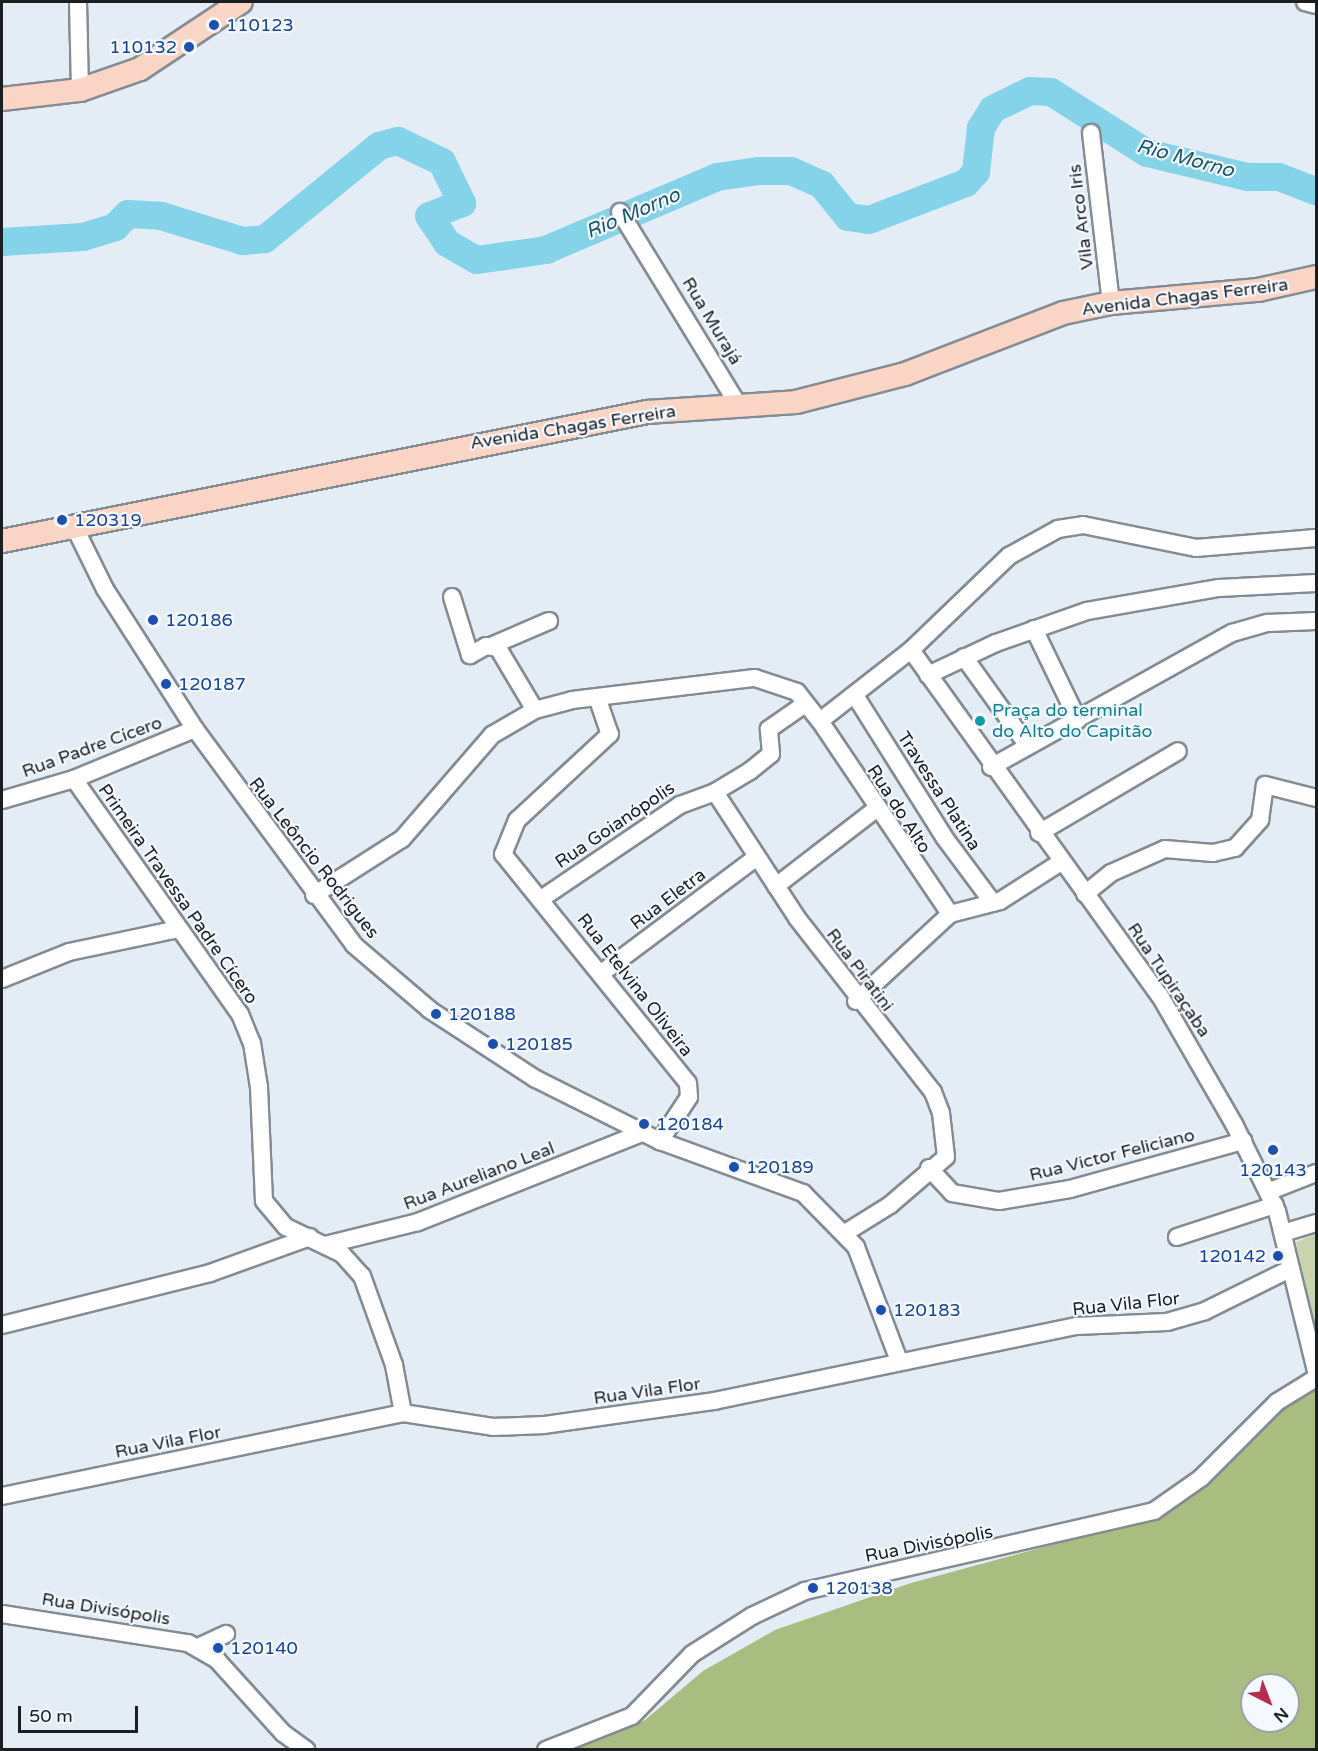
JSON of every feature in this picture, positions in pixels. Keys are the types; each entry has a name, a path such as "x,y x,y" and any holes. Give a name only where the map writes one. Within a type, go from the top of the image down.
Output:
{"street":[{"path":"78,2 80,90"},
{"path":"2,99 80,90 140,69 239,2"},
{"path":"1305,2 1317,5"},
{"name":"Vila Arco Iris","path":"1091,133 1111,300"},
{"name":"Rua Murajá","path":"620,212 650,255 741,408"},
{"name":"Avenida Chagas Ferreira","path":"2,541 73,524 646,412 741,408 796,402 905,374 1016,328 1111,300 1258,290 1314,283"},
{"name":"Rua Leôncio Rodrigues","path":"73,524 105,589 195,729 314,895 381,972 430,1010 536,1079 660,1141 802,1193 846,1233 861,1259 899,1361"},
{"path":"820,721 856,697 911,650 1001,562 1058,529 1093,526 1196,548 1317,538"},
{"path":"928,675 964,657 1034,629 1143,598 1317,583"},
{"path":"452,597 470,655 549,621"},
{"path":"991,767 1232,633 1268,623 1317,621"},
{"path":"1034,629 1078,720"},
{"path":"493,645 535,710"},
{"name":"Rua Tupiraçaba","path":"911,650 991,767 1160,996 1243,1141 1272,1198 1283,1233 1290,1269 1317,1371"},
{"path":"964,657 1028,746"},
{"name":"Rua do Alto","path":"314,895 402,839 492,735 535,710 597,697 755,678 785,685 820,721 876,809 950,914"},
{"name":"Rua Etelvina Oliveira","path":"597,697 610,734 517,820 502,846 506,860 603,972 691,1090 660,1141"},
{"name":"Travessa Platina","path":"856,697 944,837 993,903"},
{"name":"Rua Goianópolis","path":"541,899 680,804 715,792 771,754 769,729 805,704"},
{"name":"Rua Padre Cícero","path":"2,800 74,779 195,729"},
{"path":"1039,833 1178,751"},
{"name":"Primeira Travessa Padre Cícero","path":"74,779 240,1014 256,1067 264,1201 286,1227 342,1254 362,1276 394,1365 403,1413"},
{"path":"1084,894 1119,869 1165,849 1213,853 1236,848 1260,820 1265,785 1317,798"},
{"name":"Rua Piratini","path":"715,792 776,886 856,1001 933,1092 948,1153 929,1168"},
{"path":"776,886 876,809"},
{"name":"Rua Eletra","path":"603,972 757,857"},
{"path":"856,1001 950,914 993,903 1061,862"},
{"path":"2,979 69,952 178,929"},
{"name":"Rua Aureliano Leal","path":"2,1325 210,1273 317,1241 418,1222 644,1132"},
{"name":"Rua Victor Feliciano","path":"929,1168 952,1193 999,1201 1070,1189 1243,1141"},
{"path":"846,1233 890,1205 929,1168"},
{"path":"1177,1237 1272,1198 1317,1173"},
{"path":"1283,1233 1317,1224"},
{"name":"Rua Vila Flor","path":"2,1496 403,1413 493,1427 544,1425 714,1401 1077,1326 1192,1317 1290,1269"},
{"name":"Rua Divisópolis","path":"546,1749 632,1716 692,1654 752,1616 805,1591 1154,1510 1201,1478 1277,1402 1317,1378"},
{"name":"Rua Divisópolis","path":"2,1614 127,1629 198,1647 306,1749"},
{"path":"198,1647 226,1634"}],"green space":[{"path":"1316,1234 1316,1334 1296,1242"},
{"path":"1316,1378 1316,1749 573,1750 645,1720 703,1671 775,1630 911,1583 1169,1513 1243,1429"}],"waterway":[{"name":"Rio Morno","path":"2,242 83,237 115,227 128,214 161,216 243,241 265,239 379,146 398,141 442,162 462,203 429,216 447,243 477,260 546,250 717,177 758,171 791,171 822,185 848,217 869,220 966,183 976,172 981,128 993,109 1030,91 1051,92 1147,153 1248,177 1279,177 1316,191"}],"place":[{"name":"110123","path":"214,25"},
{"name":"110132","path":"189,47"},
{"name":"120319","path":"62,520"},
{"name":"120186","path":"153,620"},
{"name":"120187","path":"166,684"},
{"name":"Praça do terminal do Alto do Capitão","path":"980,721"},
{"name":"120188","path":"436,1014"},
{"name":"120185","path":"493,1044"},
{"name":"120184","path":"644,1124"},
{"name":"120143","path":"1273,1150"},
{"name":"120189","path":"734,1167"},
{"name":"120142","path":"1278,1256"},
{"name":"120183","path":"881,1310"},
{"name":"120138","path":"813,1588"},
{"name":"120140","path":"218,1648"}]}
